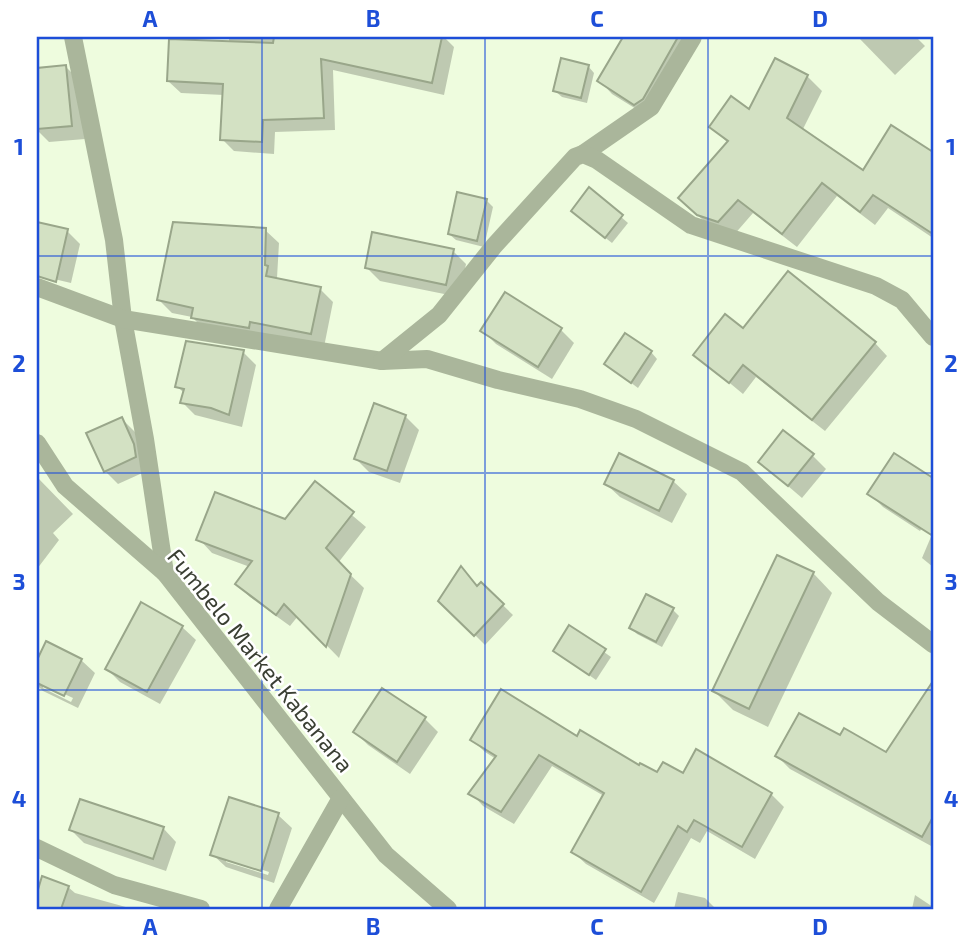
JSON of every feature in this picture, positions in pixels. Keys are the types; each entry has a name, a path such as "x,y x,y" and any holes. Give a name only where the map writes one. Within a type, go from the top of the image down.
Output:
{"street":[{"path":"73,37 114,240 123,319 145,439 165,573"},
{"path":"382,361 439,315 494,246 575,158 651,107 693,37"},
{"path":"583,154 597,160 691,225 876,286 902,300 933,337"},
{"path":"37,287 123,319 382,361 427,359 498,380 580,399 636,419 742,472 878,602 933,644"},
{"name":"Fumbelo Market Kabanana","path":"37,443 65,486 165,573 386,855 448,909"},
{"path":"278,909 341,798"},
{"path":"37,848 114,885 201,909"}],"building":[{"path":"274,37 442,37 432,83 321,59 324,118 263,120 262,142 220,140 223,84 167,81 169,39 273,43"},
{"path":"623,37 678,37 643,99 634,105 597,81"},
{"path":"561,58 589,65 581,98 553,91"},
{"path":"775,58 808,75 787,118 863,170 891,125 933,152 933,234 873,195 860,212 822,183 782,234 738,200 718,222 697,215 678,198 728,141 709,127 731,96 749,109"},
{"path":"66,65 72,126 37,129 37,68"},
{"path":"589,187 623,215 605,238 571,211"},
{"path":"457,192 487,199 477,241 448,234"},
{"path":"37,222 68,229 56,282 37,276"},
{"path":"173,222 266,228 266,276 321,287 311,334 250,322 249,328 191,318 193,308 157,300"},
{"path":"372,232 454,249 446,285 365,268"},
{"path":"788,271 876,342 812,420 743,365 729,383 693,355 725,314 743,328"},
{"path":"505,292 562,328 538,367 480,331"},
{"path":"625,333 652,351 631,383 604,364"},
{"path":"186,341 244,350 229,415 211,408 180,403 184,389 175,387"},
{"path":"374,403 406,415 387,471 354,459"},
{"path":"122,417 134,444 136,457 104,472 86,433"},
{"path":"783,430 814,454 788,486 758,462"},
{"path":"619,453 674,480 659,511 604,484"},
{"path":"894,453 933,478 933,536 867,494"},
{"path":"315,481 354,512 326,548 351,574 326,647 284,604 276,615 235,584 252,561 196,540 215,492 285,519"},
{"path":"777,555 814,572 749,709 712,691"},
{"path":"461,566 477,586 481,582 504,604 474,636 438,601"},
{"path":"646,594 674,608 656,642 629,628"},
{"path":"141,602 183,626 147,692 105,669"},
{"path":"569,625 606,649 589,675 553,651"},
{"path":"46,641 82,659 64,696 37,683 37,660"},
{"path":"933,681 933,817 922,837 775,756 799,713 840,735 844,728 886,752"},
{"path":"382,688 426,717 397,762 353,732"},
{"path":"501,689 577,736 580,730 639,765 640,763 657,772 663,762 683,773 696,749 772,793 742,847 694,820 687,832 678,826 641,892 571,852 604,793 539,755 501,812 468,794 496,756 470,740"},
{"path":"229,797 279,813 261,871 210,855"},
{"path":"80,799 164,827 153,859 69,830"},
{"path":"42,876 69,886 61,909 37,909 37,893"}]}
